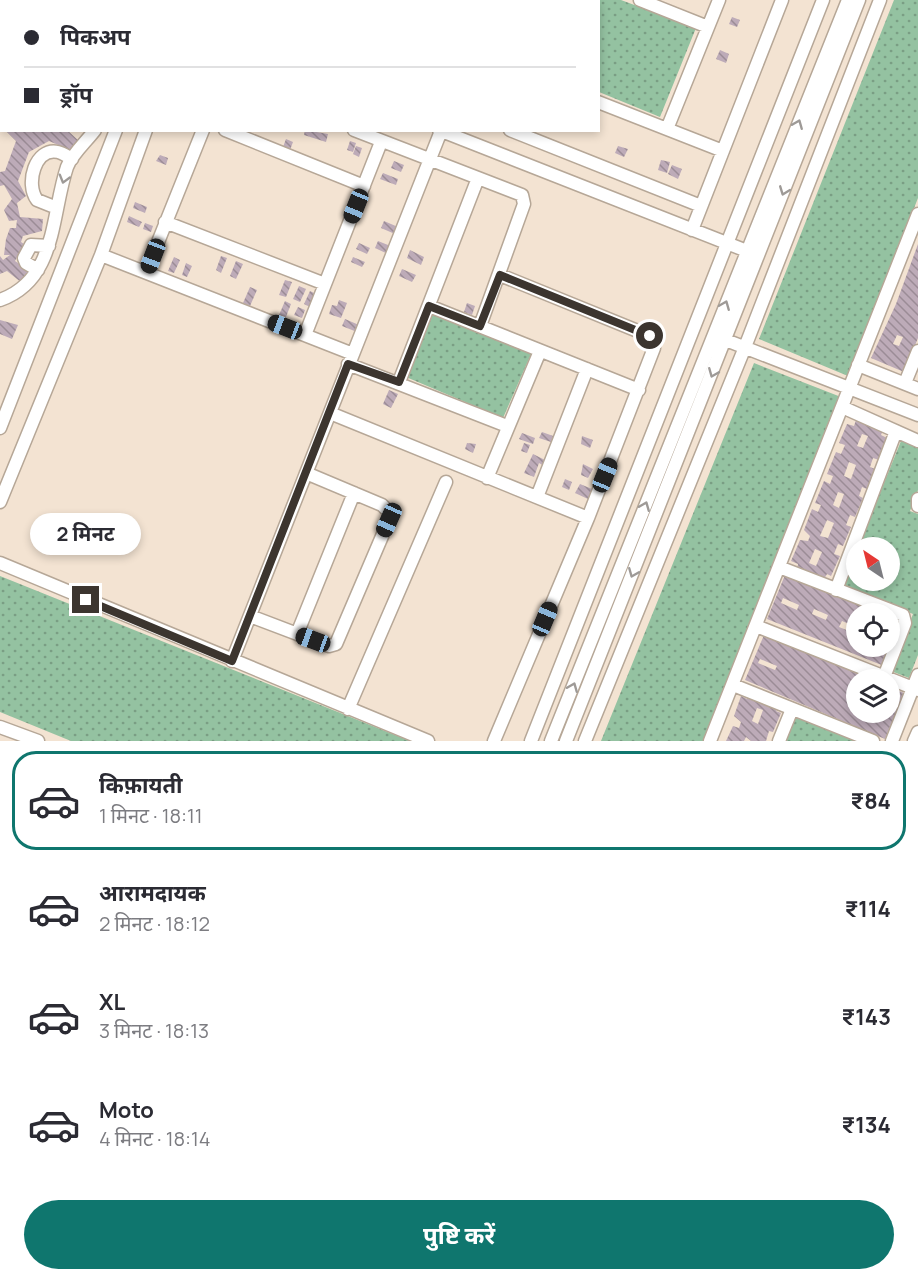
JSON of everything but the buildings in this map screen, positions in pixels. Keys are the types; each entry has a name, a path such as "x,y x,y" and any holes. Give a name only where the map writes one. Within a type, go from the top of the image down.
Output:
{"street":[{"path":"640,0 708,27"},
{"path":"667,129 719,0"},
{"path":"692,230 782,0"},
{"path":"531,741 823,0"},
{"path":"551,741 848,0"},
{"path":"566,741 859,0"},
{"path":"585,741 745,347 880,0"},
{"path":"600,103 723,151"},
{"path":"3,296 23,288 38,270 49,246 57,208 72,159 91,132"},
{"path":"0,428 115,132"},
{"path":"0,502 101,255 145,132"},
{"path":"146,272 202,132"},
{"path":"230,132 364,186"},
{"path":"358,132 515,190 524,199 500,275 480,326"},
{"path":"232,661 440,132"},
{"path":"443,132 747,251"},
{"path":"527,134 701,206"},
{"path":"305,335 381,142"},
{"path":"57,208 37,200 30,187 31,177 34,168 49,153 57,151 72,159"},
{"path":"399,382 478,178"},
{"path":"710,741 918,214"},
{"path":"165,222 325,284"},
{"path":"38,270 26,263 24,258 31,245 49,246"},
{"path":"101,255 305,335 399,382 507,426"},
{"path":"494,741 588,518 654,348 650,336 500,275"},
{"path":"429,306 639,390"},
{"path":"714,335 918,415"},
{"path":"488,478 507,426 540,351"},
{"path":"905,383 918,351"},
{"path":"858,365 918,389"},
{"path":"537,497 587,369"},
{"path":"842,407 918,441"},
{"path":"330,412 588,518"},
{"path":"836,590 896,431"},
{"path":"250,616 328,646 336,644 389,520 388,511 381,505 306,473"},
{"path":"348,709 446,482"},
{"path":"297,634 354,493"},
{"path":"918,499 918,506"},
{"path":"0,563 414,738"},
{"path":"779,567 899,612 905,618 887,669"},
{"path":"756,626 866,669"},
{"path":"892,741 916,689 918,675"},
{"path":"900,682 916,689"},
{"path":"733,685 873,741"},
{"path":"779,741 792,709"},
{"path":"0,727 38,741"},
{"path":"914,741 918,732"}],"green space":[{"path":"600,0 621,0 696,28 660,117 600,92"},
{"path":"894,0 918,0 918,198 848,376 759,339"},
{"path":"433,313 532,352 503,418 406,377"},
{"path":"754,363 841,397 703,741 601,741"},
{"path":"901,441 918,448 918,490 910,511 918,514 918,655 909,678 900,674 900,669 892,669 896,657 900,657 900,648 913,614 900,609 900,603 886,603 856,591 900,591 900,537 862,537"},
{"path":"0,576 410,741 71,741 0,712"},
{"path":"794,716 856,741 784,741"}],"route":[{"path":"86,600 232,661 348,364 399,382 429,306 480,326 500,275 650,336"}]}
